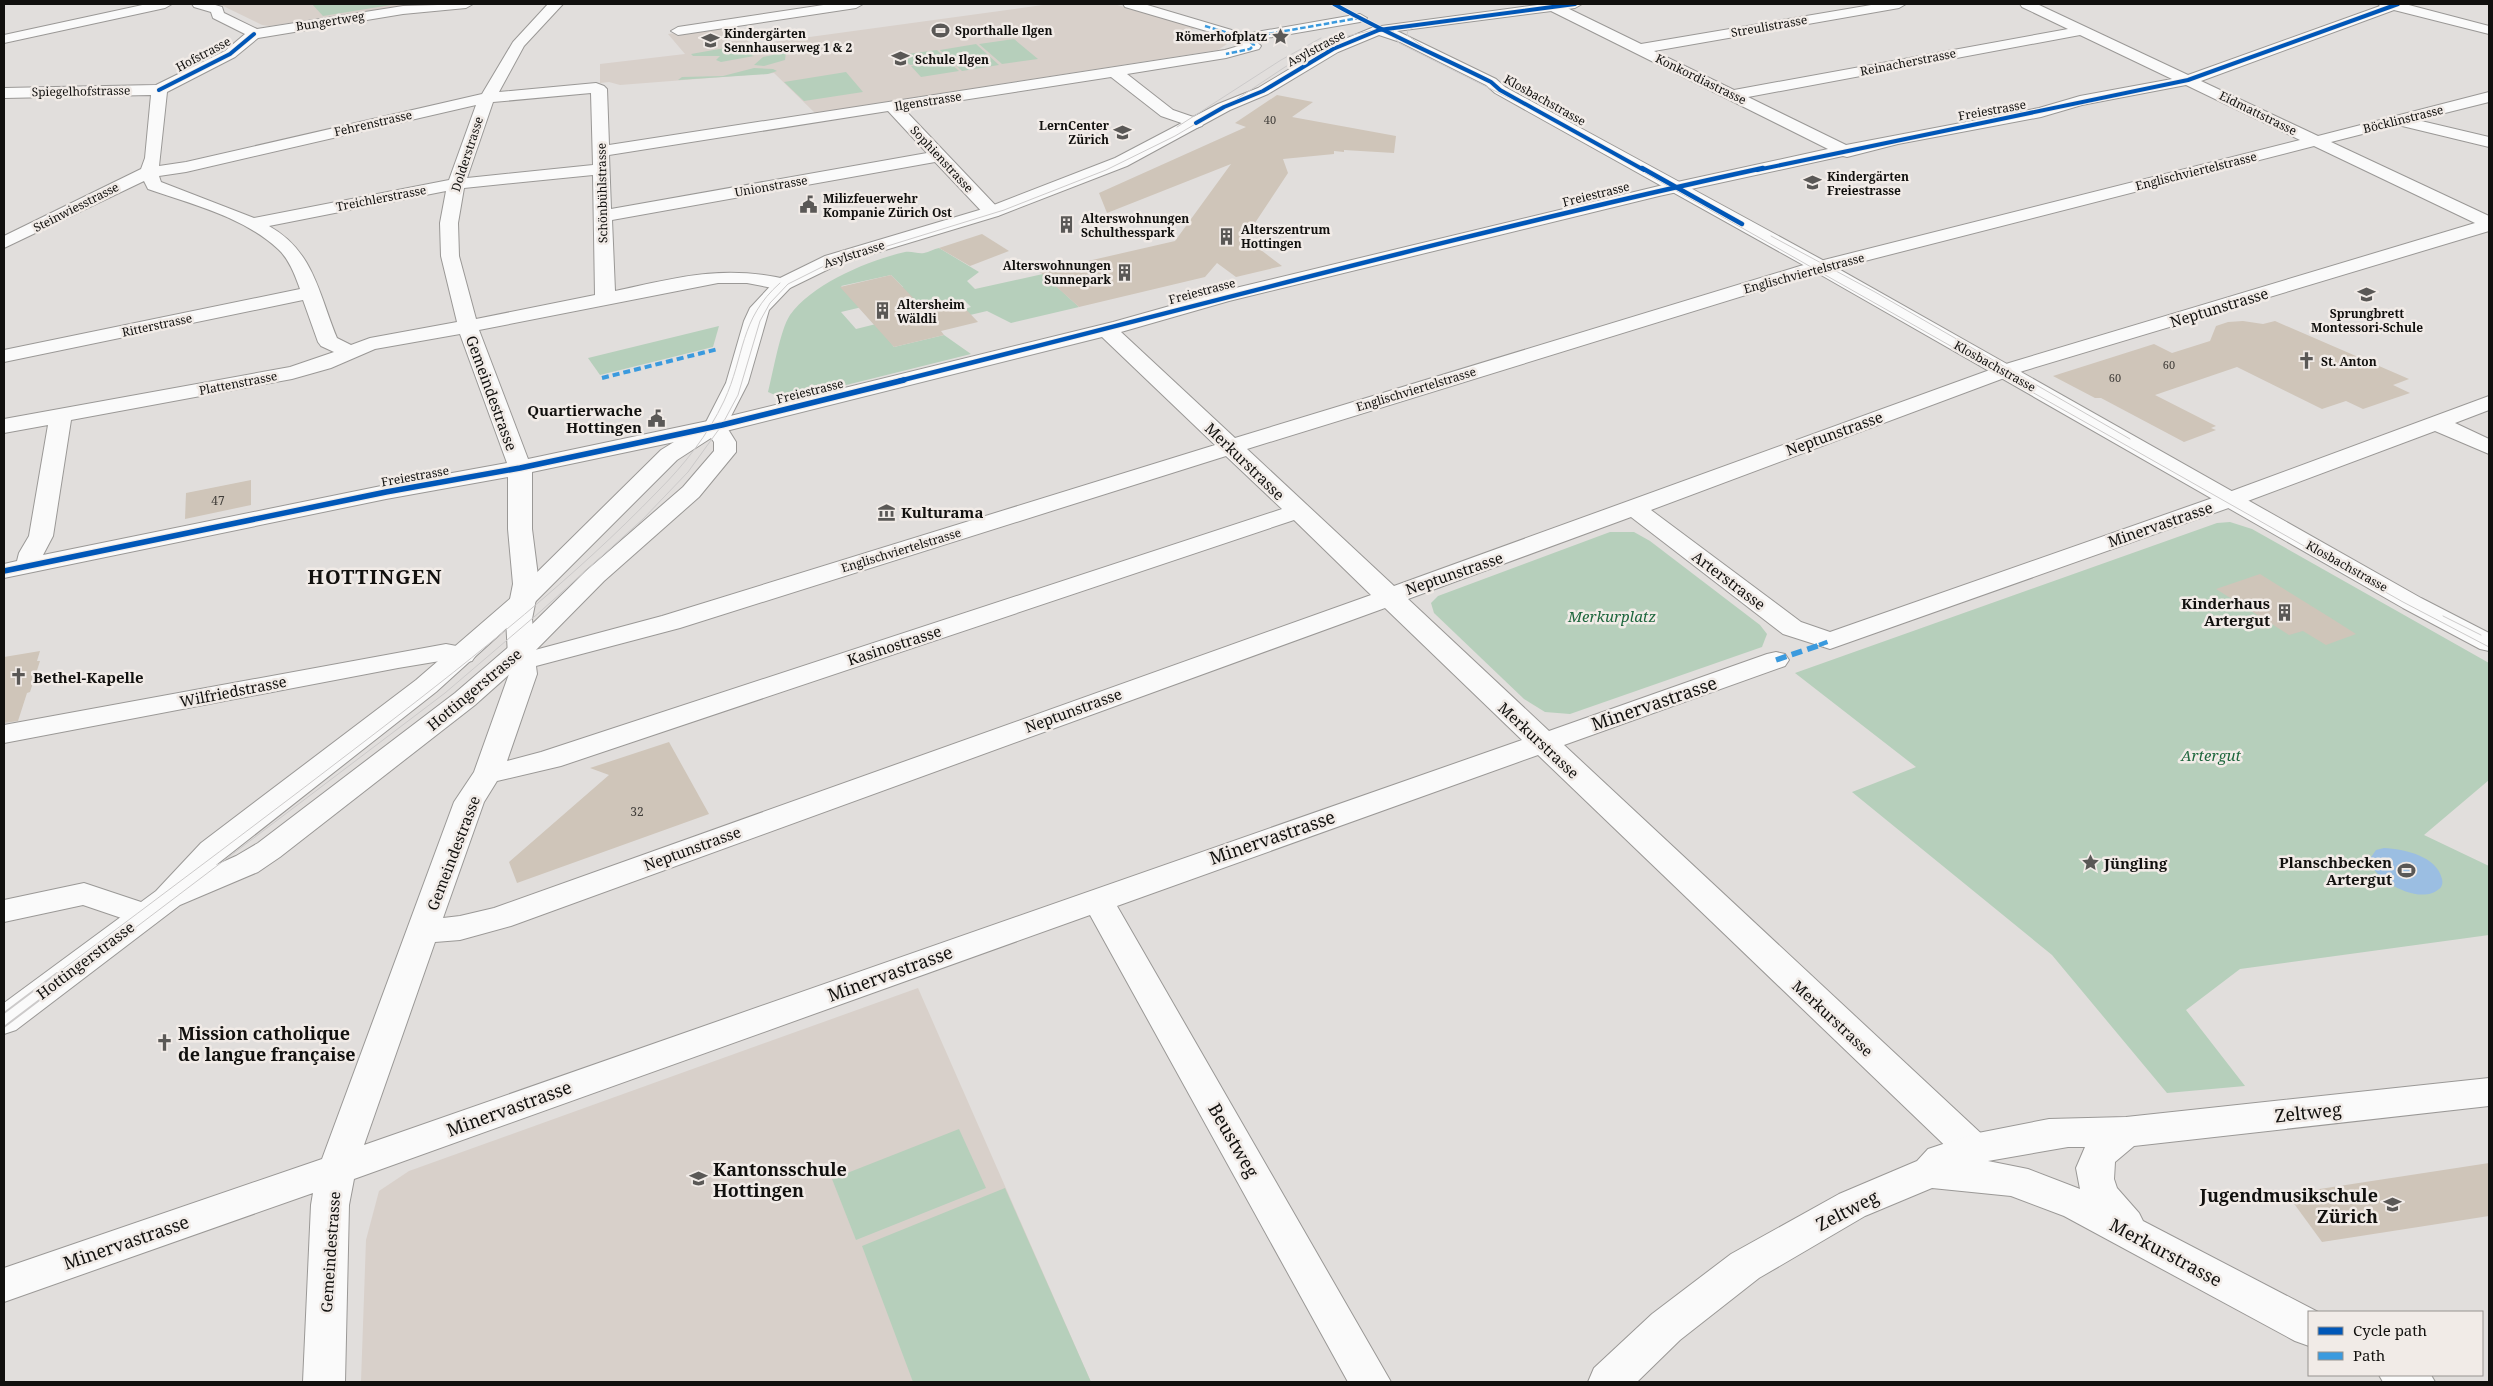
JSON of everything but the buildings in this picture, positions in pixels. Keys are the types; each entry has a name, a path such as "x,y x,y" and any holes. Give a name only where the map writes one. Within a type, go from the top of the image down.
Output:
{"street":[{"path":"4,39 166,4"},
{"name":"Hofstrasse","path":"159,90 230,54 254,34 245,26 218,15 217,10 199,4"},
{"name":"Bungertweg","path":"254,34 403,10 466,4"},
{"path":"543,4 556,4"},
{"name":"Dolderstrasse","path":"468,327 450,256 449,223 456,184 482,108 518,45 535,24 556,4"},
{"path":"678,31 856,4"},
{"path":"1130,4 1250,42 1360,18"},
{"name":"Klosbachstrasse","path":"1334,4 1379,30 1392,48 1472,86 1500,90 1821,267 2412,603 2489,643"},
{"name":"Asylstrasse","path":"1318,41 1354,31 1379,30 1575,4"},
{"name":"Streulistrasse","path":"1640,49 1899,4"},
{"name":"Eidmattstrasse","path":"2027,4 2489,224"},
{"path":"2392,5 2489,30"},
{"name":"Freiestrasse","path":"4,571 386,492 575,457 715,426 1106,329 1222,297 1676,187 2188,80 2392,5"},
{"name":"Konkordiastrasse","path":"1554,6 1847,152"},
{"name":"Asylstrasse","path":"783,284 832,260 992,212 1121,162 1196,123 1224,106 1263,92 1333,49 1379,30"},
{"name":"Reinacherstrasse","path":"1733,95 2083,30"},
{"name":"Ilgenstrasse","path":"601,151 1226,54 1250,42"},
{"path":"1114,72 1167,113 1196,123"},
{"name":"Asylstrasse","path":"1224,106 1230,97 1252,80"},
{"name":"Fehrenstrasse","path":"149,172 186,166 488,98 589,87 599,89"},
{"name":"Schönbühlstrasse","path":"599,89 605,297"},
{"path":"159,90 153,158 149,172 154,185 267,231 295,257 311,293 328,342 351,352"},
{"name":"Spiegelhofstrasse","path":"4,93 159,90"},
{"name":"Böcklinstrasse","path":"2316,141 2489,97"},
{"name":"Sophienstrasse","path":"892,106 992,212"},
{"path":"2399,120 2489,142"},
{"name":"Englischviertelstrasse","path":"522,656 671,622 1454,377 1821,267 2316,141"},
{"name":"Unionstrasse","path":"603,216 939,156"},
{"name":"Treichlerstrasse","path":"252,224 456,184 602,169"},
{"name":"Steinwiesstrasse","path":"4,243 149,172"},
{"name":"Neptunstrasse","path":"423,931 460,928 500,918 1634,508 2005,371 2489,224"},
{"path":"468,327 605,297 718,277 747,277 783,284"},
{"name":"Hottingerstrasse","path":"4,1021 156,907 212,850 395,712 522,602 669,456 681,446 715,426 727,407 737,383 754,321 760,308 783,284"},
{"name":"Ritterstrasse","path":"4,356 311,293"},
{"name":"Plattenstrasse","path":"4,426 60,418 292,373 324,364 370,344 468,327"},
{"name":"Gemeindestrasse","path":"324,1382 330,1205 337,1169 470,802 488,773 519,688 522,656 522,602 526,584 520,529 520,468 468,327"},
{"name":"Merkurstrasse","path":"1106,329 1973,1150"},
{"name":"Minervastrasse","path":"1830,641 2229,500 2489,403"},
{"path":"28,566 31,553 42,536 60,418"},
{"path":"2437,423 2489,447"},
{"name":"Hottingerstrasse","path":"156,907 247,864 269,850 522,656 595,576 691,492 718,462 724,452 725,442 715,426"},
{"name":"Arterstrasse","path":"1634,508 1792,628 1830,641"},
{"name":"Kasinostrasse","path":"488,773 512,770 551,760 1298,511"},
{"name":"Wilfriedstrasse","path":"4,734 398,660 446,652 463,655"},
{"name":"Minervastrasse","path":"4,1285 1776,660"},
{"path":"4,911 84,894 156,907"},
{"name":"Beustweg","path":"1097,899 1370,1382"},
{"name":"Zeltweg","path":"1609,1382 1666,1327 1745,1266 1852,1205 1930,1172 1941,1160 1973,1150 2068,1132 2126,1132 2489,1092"},
{"name":"Zeltweg","path":"2126,1132 2105,1147 2096,1159 2095,1175 2099,1191 2112,1211 2140,1238"},
{"name":"Merkurstrasse","path":"1930,1172 2012,1180 2077,1204 2308,1327"},
{"path":"2401,1376 2414,1382"}],"shaded area":[{"path":"219,4 412,4 269,26 262,25"},
{"name":"Schule Ilgen","path":"1050,4 1114,4 1196,28 1189,31 1227,44 1218,50 815,113 774,73 620,85 609,82 600,83 600,64 685,54 668,34 731,25 752,45"},
{"name":"Kantonsschule Hottingen","path":"918,988 1091,1382 361,1382 366,1240 379,1191 409,1171"}],"green space":[{"path":"312,4 397,4 323,16"},
{"path":"1014,39 1038,59 1002,64 979,44"},
{"path":"976,44 999,65 962,71 940,50"},
{"path":"742,45 742,49 737,52 753,53 751,55 754,56 721,62 716,60 720,56 693,56 691,54"},
{"path":"937,50 947,60 910,65 900,55"},
{"path":"786,52 785,60 764,66 754,65 763,57 773,55 774,53"},
{"path":"948,61 959,71 921,77 911,66"},
{"path":"754,68 777,71 768,74 678,80 682,77 723,76"},
{"path":"846,72 863,92 804,101 784,82"},
{"path":"939,248 979,272 967,281 975,289 1043,274 1079,307 1011,323 987,311 970,315 964,309 971,307 963,299 918,308 888,291 903,287 891,275 841,286 862,307 841,312 856,329 876,324 894,347 944,335 971,354 784,399 768,392 786,322 790,315 812,293 842,275 875,261 905,252 924,253"},
{"path":"719,326 713,347 600,375 588,358"},
{"name":"Artergut","path":"2230,522 2252,529 2489,663 2489,780 2424,835 2489,866 2489,935 2240,969 2186,1010 2245,1086 2167,1093 2052,955 1852,792 1916,767 1795,673 2217,523"},
{"name":"Merkurplatz","path":"1610,532 1634,532 1650,541 1760,625 1767,634 1762,647 1570,714 1545,712 1524,699 1434,613 1431,603 1438,596"},
{"path":"959,1129 986,1188 856,1240 832,1179"},
{"path":"1005,1188 1091,1382 913,1382 862,1246"}],"water":[{"name":"Planschbecken Artergut","path":"2384,848 2410,852 2427,859 2439,871 2442,880 2441,887 2431,893 2421,895 2399,889 2389,883 2373,868 2369,860 2376,850"}],"tram line":[{"path":"1399,26 1564,4"},
{"path":"1418,25 1408,30 1407,35 1428,50"},
{"path":"73,975 445,693 541,611 643,519 688,472 722,425 738,395 760,321 770,303 788,284 826,265 1004,210 1106,170 1175,136 1231,103 1285,67 1339,38 1399,26"},
{"path":"1399,26 1394,29 1392,34 1399,43 1539,113 2403,602 2489,647"},
{"path":"1177,127 1281,60 1321,38"},
{"path":"1771,236 1875,292 2130,439"},
{"path":"55,975 454,672 559,585 626,523 677,471 711,426 731,384 750,324 757,310 780,283"},
{"path":"2443,616 2481,635"},
{"path":"4,1013 57,973"},
{"path":"4,1027 75,973"}],"marked path":[{"path":"1245,38 1359,18"},
{"path":"1205,26 1245,38 1254,45 1250,49 1226,54"},
{"path":"602,378 718,349"},
{"path":"1776,660 1830,641"}],"cycle path":[{"path":"1334,4 1379,30 1405,39 1491,82 1500,90 1742,224"},
{"path":"1196,123 1224,107 1263,91 1333,49 1379,30 1575,4"},
{"path":"4,571 386,492 520,468 722,425 1120,326 1223,297 1659,191 1898,139 2041,112 2080,101 2188,80 2398,4"},
{"path":"159,90 230,54 254,34"}],"place":[{"name":"Sporthalle Ilgen","path":"941,30"},
{"name":"Römerhofplatz","path":"1281,36"},
{"name":"Kindergärten Sennhauserweg 1 & 2","path":"710,40"},
{"name":"Schule Ilgen","path":"901,59"},
{"name":"LernCenter Zürich","path":"1123,132"},
{"name":"Kindergärten Freiestrasse","path":"1813,183"},
{"name":"Milizfeuerwehr Kompanie Zürich Ost","path":"809,205"},
{"name":"Alterswohnungen Schulthesspark","path":"1067,225"},
{"name":"Alterszentrum Hottingen","path":"1227,236"},
{"name":"Alterswohnungen Sunnepark","path":"1125,272"},
{"name":"Sprungbrett Montessori-Schule","path":"2367,294"},
{"name":"Altersheim Wäldli","path":"883,311"},
{"name":"St. Anton","path":"2307,361"},
{"name":"Quartierwache Hottingen","path":"656,419"},
{"name":"Kulturama","path":"887,512"},
{"name":"Kinderhaus Artergut","path":"2284,612"},
{"name":"Bethel-Kapelle","path":"19,677"},
{"name":"Jüngling","path":"2090,863"},
{"name":"Planschbecken Artergut","path":"2406,871"},
{"name":"Mission catholique de langue française","path":"164,1043"},
{"name":"Kantonsschule Hottingen","path":"699,1179"},
{"name":"Jugendmusikschule Zürich","path":"2392,1205"}],"district":[{"name":"HOTTINGEN","path":"375,576"}]}
